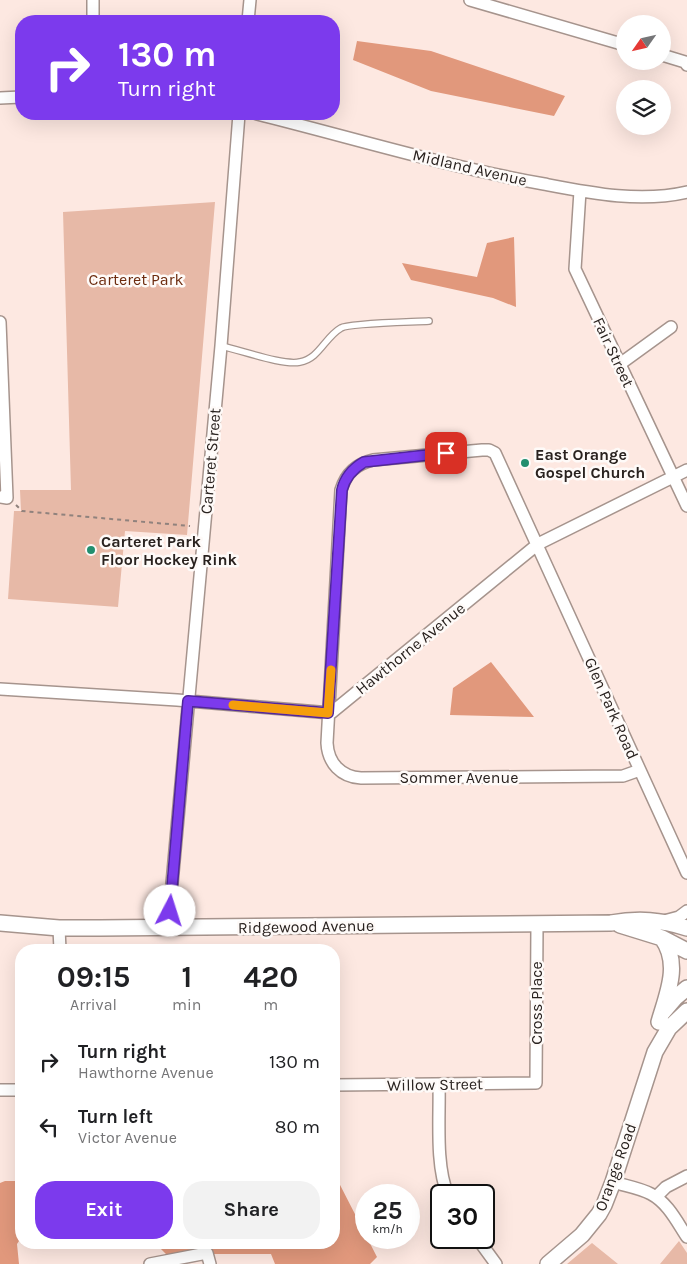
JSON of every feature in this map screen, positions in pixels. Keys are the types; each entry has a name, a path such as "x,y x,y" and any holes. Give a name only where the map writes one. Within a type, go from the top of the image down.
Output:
{"street":[{"path":"93,0 93,15"},
{"path":"249,15 250,0"},
{"path":"470,0 616,42"},
{"path":"671,58 685,62 687,65"},
{"path":"0,98 15,97"},
{"name":"Carteret Street","path":"168,927 221,346 239,120"},
{"name":"Midland Avenue","path":"280,120 493,175 580,191 638,197 669,197 687,192"},
{"name":"Fair Street","path":"580,191 574,269 687,506"},
{"path":"0,322 3,497"},
{"path":"620,364 671,327"},
{"name":"Glen Park Road","path":"328,713 342,490 346,476 364,462 373,460 489,450 495,453 538,544 687,872"},
{"name":"Hawthorne Avenue","path":"328,713 331,713 538,544 687,470"},
{"path":"0,688 328,713"},
{"name":"Sommer Avenue","path":"328,713 326,746 328,756 338,770 354,778 622,776 640,770"},
{"path":"663,921 679,917 687,911"},
{"path":"612,923 638,919 663,921 687,928"},
{"name":"Ridgewood Avenue","path":"0,923 59,928 612,923"},
{"path":"612,923 662,938 687,951"},
{"name":"Cross Place","path":"536,1083 537,924"},
{"path":"59,928 60,944"},
{"path":"659,1022 672,969 671,954 662,938"},
{"name":"Orange Road","path":"548,1264 590,1226 604,1205 655,1052 659,1022 665,1009 687,988"},
{"name":"Orange Road","path":"655,1052 669,1028 687,1012"},
{"name":"Willow Street","path":"340,1085 536,1083"},
{"path":"439,1084 440,1163 444,1184"},
{"path":"0,1090 15,1090"},
{"path":"656,1198 666,1187 687,1176"},
{"path":"613,1182 646,1192 656,1198 668,1209 687,1237"},
{"path":"485,1249 496,1264"},
{"path":"150,1264 209,1259"}],"lane":[{"path":"221,346 244,351 270,360 298,363 310,360 331,336 343,327 429,321"}],"path":[{"path":"3,497 22,511 190,526"}],"green space":[{"name":"Carteret Park","path":"215,202 187,535 125,531 118,607 8,599 14,511 21,511 20,490 71,490 63,212"},
{"path":"679,1241 687,1253 687,1264 660,1264"},
{"path":"592,1243 618,1264 567,1264"}],"shaded area":[{"path":"357,41 431,51 565,96 554,116 431,91 353,60"},
{"path":"514,237 516,307 493,298 411,280 402,263 477,277 487,243"},
{"path":"491,662 534,717 450,715 453,688"},
{"path":"15,1181 15,1249 18,1249 19,1264 0,1264 0,1183"},
{"path":"340,1185 355,1214 355,1249 373,1249 377,1257 370,1264 275,1264 271,1254 166,1254 161,1249 340,1249"}],"slow traffic":[{"path":"233,705 328,713 331,670"}],"place":[{"name":"East Orange Gospel Church","path":"525,463"},
{"name":"Carteret Park Floor Hockey Rink","path":"91,550"}],"route":[{"path":"170,911 188,701 328,713 342,490 346,476 364,462 446,453"}]}
